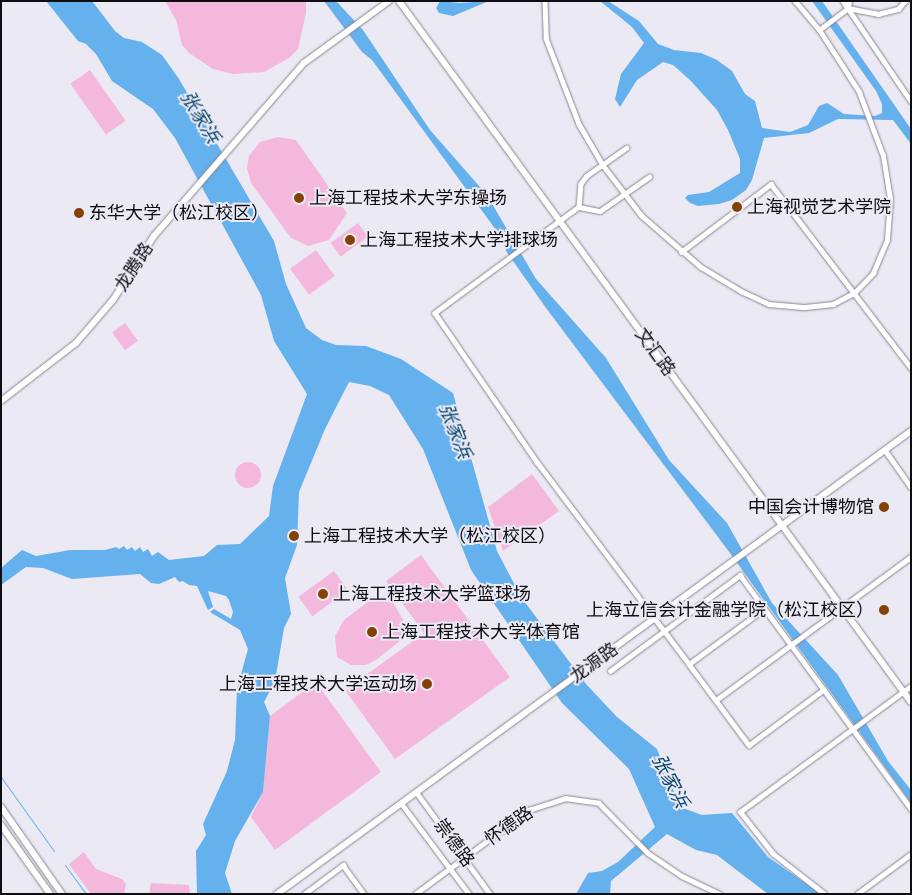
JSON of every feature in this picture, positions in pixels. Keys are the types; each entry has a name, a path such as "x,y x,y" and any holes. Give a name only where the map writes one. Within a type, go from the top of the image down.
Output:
{"main road":[{"name":"龙腾路","path":"1,401 76,343 113,300 154,236 304,63 389,1"},
{"name":"文汇路","path":"399,1 911,702"},
{"name":"龙源路","path":"276,894 402,804 911,431"},
{"path":"1,807 62,894"},
{"path":"1,825 50,894"}],"street":[{"path":"545,1 546,38 579,124 603,165 625,196 661,236 681,252 741,291 769,304 805,306 833,304 854,293 873,273 887,240 888,183 883,156 859,92 821,29 795,1"},
{"path":"843,1 911,100"},
{"path":"821,29 848,8 849,1"},
{"path":"848,8 878,14 898,9 905,1"},
{"path":"627,148 581,184 579,207 435,313 537,462 748,745 824,690"},
{"path":"579,207 600,211 625,196 649,178"},
{"path":"681,252 771,184 911,368"},
{"path":"885,450 911,487"},
{"path":"716,700 911,557"},
{"path":"610,671 740,575 911,809"},
{"path":"689,664 764,608"},
{"path":"824,894 773,854 740,812 911,686"},
{"name":"崇德路","path":"417,793 490,894"},
{"name":"怀德路","path":"416,894 529,810 565,798 599,803 648,853 682,876 720,894"},
{"name":"崇德路","path":"402,804 468,894"},
{"path":"857,894 911,854"},
{"path":"304,894 343,865 364,894"}],"shaded area":[{"path":"165,1 306,1 306,13 298,49 289,58 264,72 233,74 213,69 189,53 182,45 176,20"},
{"path":"90,70 126,121 106,135 70,84"},
{"name":"上海工程技术大学东操场","path":"278,137 296,140 347,213 329,240 308,246 291,238 251,183 247,168 249,156 260,142"},
{"name":"上海工程技术大学排球场","path":"358,223 368,237 340,257 330,243"},
{"path":"316,250 335,276 309,295 290,269"},
{"path":"125,323 138,341 125,350 112,332"},
{"path":"248,462 257,466 261,475 257,484 248,488 239,484 235,475 239,466"},
{"path":"532,474 559,511 503,551 488,507"},
{"name":"上海工程技术大学运动场","path":"421,555 510,677 395,759 345,690 424,633 386,581"},
{"name":"上海工程技术大学篮球场","path":"334,571 348,590 313,616 298,597"},
{"name":"上海工程技术大学体育馆","path":"373,598 392,601 408,628 401,640 376,660 366,665 351,665 337,657 335,636 344,620"},
{"path":"316,682 381,772 275,850 251,817 263,792 270,716"},
{"path":"84,852 96,869 122,879 126,884 124,894 91,894 69,864"},
{"path":"151,883 189,885 190,894 149,894"}],"water":[{"name":"张家浜","path":"46,1 92,1 115,31 124,38 142,42 162,55 179,79 274,241 286,284 306,328 322,340 336,345 366,346 401,359 453,393 497,551 521,597 586,684 617,717 657,749 680,807 702,815 732,813 768,857 821,894 768,894 717,855 696,850 667,834 611,881 610,894 576,894 588,873 602,871 618,862 655,827 629,769 562,703 471,570 423,449 389,395 370,386 349,382 325,429 299,492 297,545 285,578 291,614 284,628 275,681 264,702 270,716 263,792 235,841 225,873 232,894 197,894 196,851 206,835 203,824 227,771 235,740 237,689 248,649 240,630 210,612 214,609 231,619 233,612 229,600 226,596 208,591 213,607 208,610 197,586 189,585 183,581 179,582 175,577 159,584 151,583 140,574 72,579 43,568 26,567 1,585 1,568 22,550 36,556 70,550 105,550 116,547 119,549 124,546 127,550 132,547 135,551 140,547 143,552 148,549 152,556 158,552 169,560 204,556 217,545 240,544 269,516 273,486 307,394 274,341 261,295 175,138 153,109 112,81 96,54 86,44 78,41"},
{"path":"324,1 336,1 363,30 430,130 487,195 536,279 606,358 669,460 727,523 772,603 838,675 888,761 911,790 911,803 727,549 546,308 506,251 504,241 372,60 362,52"},
{"path":"440,1 459,3 489,1 453,16 439,13 436,8"},
{"path":"600,1 608,1 639,21 658,44 674,50 701,53 717,60 732,71 745,94 755,101 762,128 790,132 808,125 819,106 827,103 844,114 875,116 882,113 882,104 876,91 812,1 822,1 911,129 911,144 893,120 838,119 809,133 764,138 752,180 746,190 732,200 719,204 698,206 690,203 685,198 688,195 709,192 740,173 740,159 728,130 717,110 690,80 673,65 663,62 637,80 620,107 615,99 621,74 644,43 632,27"}],"waterway":[{"path":"1,777 54,851"},
{"path":"65,865 86,894"}],"place":[{"name":"上海工程技术大学东操场","path":"299,198"},
{"name":"上海视觉艺术学院","path":"737,207"},
{"name":"东华大学（松江校区）","path":"79,213"},
{"name":"上海工程技术大学排球场","path":"350,240"},
{"name":"中国会计博物馆","path":"884,507"},
{"name":"上海工程技术大学（松江校区）","path":"294,536"},
{"name":"上海工程技术大学篮球场","path":"323,594"},
{"name":"上海立信会计金融学院（松江校区）","path":"884,610"},
{"name":"上海工程技术大学体育馆","path":"372,632"},
{"name":"上海工程技术大学运动场","path":"427,684"}]}
